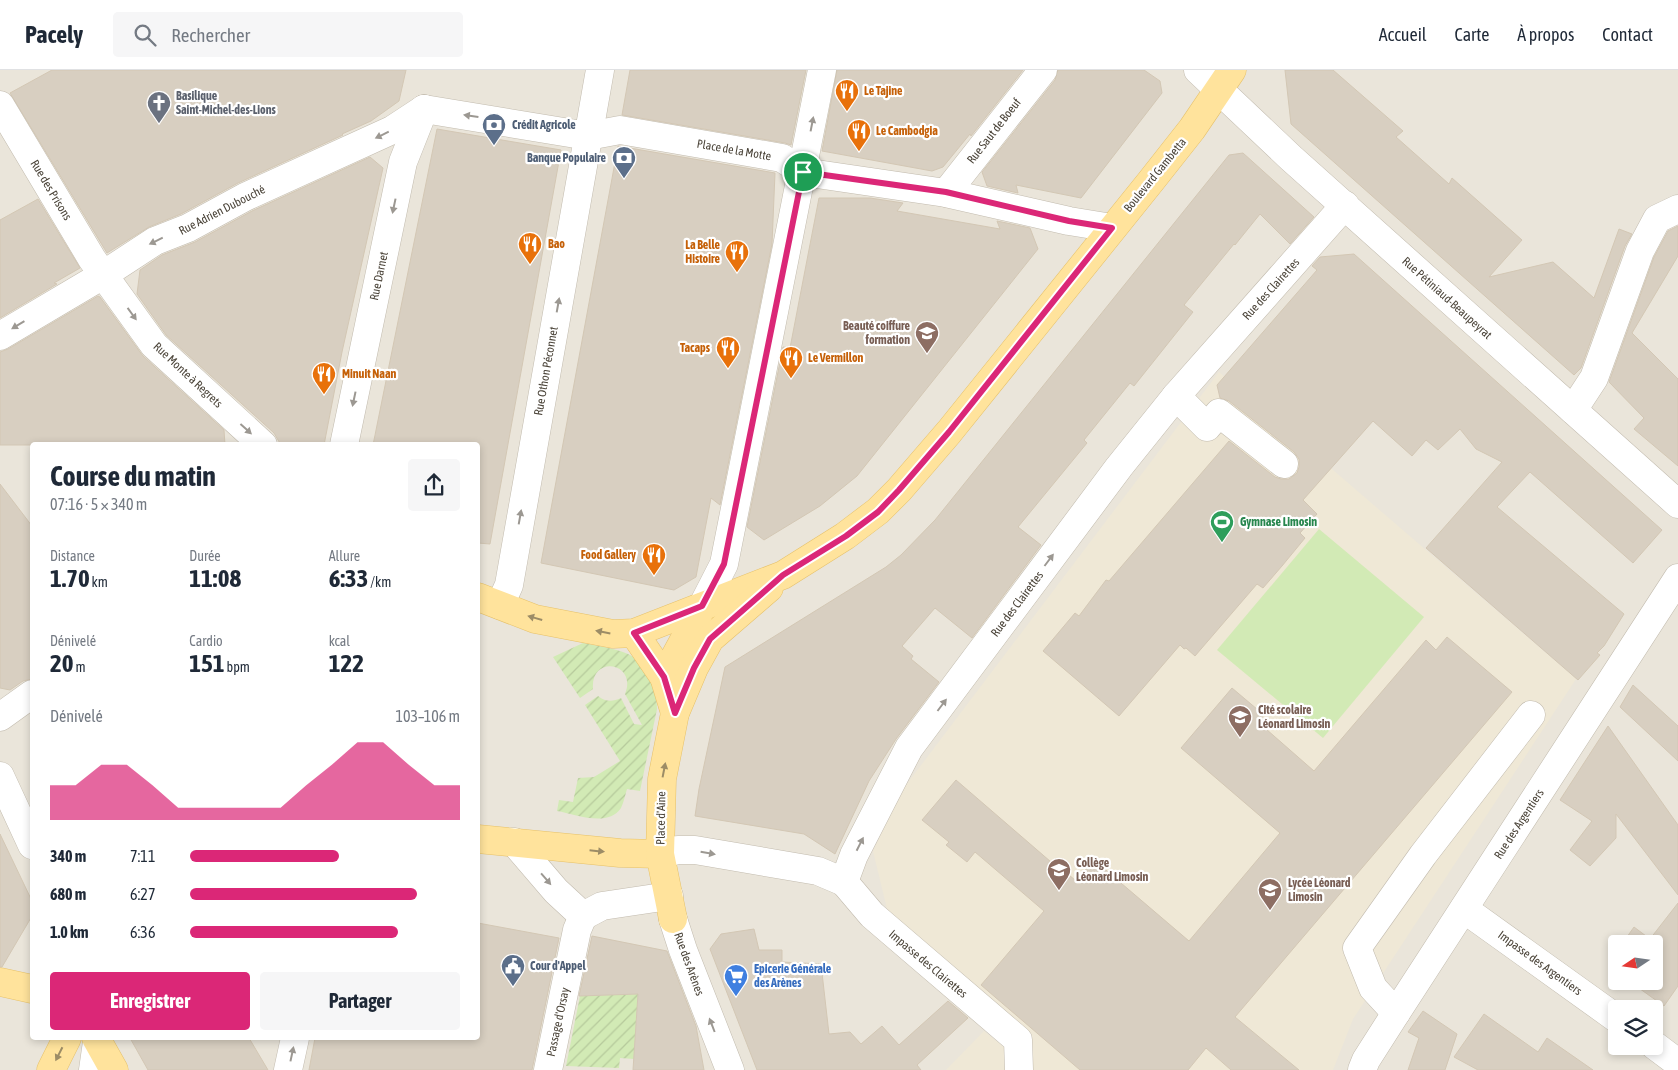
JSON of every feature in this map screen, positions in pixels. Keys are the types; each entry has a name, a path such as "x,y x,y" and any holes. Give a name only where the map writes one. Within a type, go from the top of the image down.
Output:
{"main road":[{"name":"Boulevard Gambetta","path":"710,639 783,575 846,536 878,512 899,490 949,432 1192,129 1226,80"},
{"name":"Boulevard Gambetta","path":"702,606 783,575"},
{"path":"489,601 535,619 613,634 634,633 702,606"},
{"path":"664,677 702,606"},
{"path":"634,633 664,677 675,713"},
{"name":"Place d'Aine","path":"480,839 620,853 660,854 662,779 675,713 694,668 710,639"},
{"name":"Rue des Arènes","path":"660,854 671,908"},
{"path":"0,982 30,989"},
{"path":"50,1070 66,1040"},
{"path":"96,1040 114,1070"}],"street":[{"path":"588,136 600,70"},
{"path":"702,606 724,564 822,70"},
{"name":"Rue Saut de Boeuf","path":"946,192 1043,70"},
{"name":"Rue Pétiniaud-Beaupeyrat","path":"1198,70 1226,80 1291,158 1345,204 1434,287 1678,504"},
{"name":"Rue des Prisons","path":"0,105 92,259 103,274"},
{"name":"Place de la Motte","path":"424,110 588,136 620,130 782,158 803,172"},
{"name":"Rue Adrien Dubouché","path":"0,336 155,241 188,228 245,197 392,130 424,110"},
{"name":"Rue Darnet","path":"345,442 403,162 424,110"},
{"name":"Rue Othon Péconnet","path":"489,601 509,585 588,136"},
{"path":"803,172 946,192 1069,221 1112,228"},
{"name":"Rue des Clairettes","path":"844,882 854,855 910,748 1119,467 1176,396 1345,204"},
{"path":"1573,410 1594,378 1640,251 1657,219 1678,209"},
{"name":"Rue Monte à Regrets","path":"103,274 154,345 260,442"},
{"path":"1176,396 1206,427 1219,413 1284,464"},
{"name":"Rue des Argentiers","path":"1362,1070 1366,1060 1396,1013 1678,578"},
{"path":"0,717 30,695"},
{"path":"1396,1013 1374,988 1357,948 1423,855 1531,715"},
{"path":"0,776 30,841"},
{"path":"514,842 556,891 583,916 602,906 671,908"},
{"path":"660,854 678,850 695,850 818,871 844,882"},
{"name":"Impasse des Clairettes","path":"844,882 872,915 1018,1040 1019,1070"},
{"name":"Rue des Arènes","path":"671,908 683,950 730,1070"},
{"name":"Impasse des Argentiers","path":"1464,909 1608,1012"},
{"name":"Passage d'Orsay","path":"548,1070 577,930 583,916"},
{"path":"93,1070 96,1040"},
{"path":"288,1070 295,1040"},
{"path":"1663,1052 1678,1063"},
{"path":"997,1070 1003,1062 1012,1070"}],"shaded area":[{"path":"0,70 1678,70 1678,1070 0,1070"},
{"name":"Cité scolaire Léonard Limosin","path":"1219,372 1576,679 1353,1019 1333,1070 946,1070 984,1031 1015,1056 1033,1037 888,913 873,851 897,797"}],"green space":[{"path":"1319,529 1424,617 1323,738 1217,650"},
{"path":"583,643 618,650 635,658 650,677 657,701 640,791 627,789 621,808 615,814 600,819 557,811 559,800 573,802 578,778 594,777 620,761 585,705 598,696 609,701 621,698 634,724 642,725 625,694 627,683 625,675 620,669 613,666 605,667 599,671 594,678 593,689 580,698 553,657"},
{"path":"638,994 634,1059 620,1058 619,1068 566,1066 580,996"}],"building":[{"path":"52,70 406,70 399,101 371,121 238,183 181,214 149,227 107,253 10,93"},
{"path":"630,70 806,70 791,145 622,115"},
{"path":"837,70 1023,70 971,136 970,134 943,167 932,171 822,151"},
{"path":"1058,70 1144,70 1160,81 1162,93 1081,198 1016,185 1018,193 987,186 982,172 1055,80"},
{"path":"1285,70 1333,70 1403,131 1396,137 1449,184 1452,178 1522,240 1489,277 1553,262 1594,298 1619,229 1632,234 1625,246 1581,368 1574,375 1291,124"},
{"path":"437,129 561,150 490,544 480,543 480,442 374,442"},
{"path":"618,146 775,173 772,244 720,505 711,498 696,577 674,590 541,563"},
{"path":"1243,153 1314,217 1290,244 1260,214 1184,305 1193,312 1134,386 1130,383 1084,440 1087,443 1018,527 1041,545 972,638 935,608 902,646 913,656 911,659 939,682 896,739 869,781 835,854 804,834 695,816 725,667 886,567 901,555 935,520 1229,155"},
{"path":"370,157 383,168 342,352 325,442 279,442 274,433 166,335 137,294 140,270 162,255 195,242 252,211"},
{"path":"819,198 870,198 903,203 897,211 1000,229 997,221 1030,228 1038,249 857,476 820,506 764,540 747,527 783,347 790,348"},
{"path":"38,199 80,268 0,318 0,220"},
{"path":"1678,226 1678,256 1632,333 1678,379 1678,466 1634,429 1644,418 1609,382 1654,257 1668,231"},
{"path":"1354,254 1662,530 1633,563 1530,472 1497,507 1624,614 1604,646 1597,653 1600,655 1578,680 1426,548 1502,462 1476,449 1460,429 1438,450 1426,440 1412,456 1373,421 1303,500 1317,514 1300,533 1305,538 1282,566 1263,588 1257,584 1195,656 1180,645 1119,716 1043,651 1075,613 1079,616 1106,580 1109,581 1229,441 1275,477 1289,479 1297,473 1299,459 1294,452 1229,401 1220,398 1217,385 1317,270 1312,266 1320,257"},
{"path":"98,296 143,356 224,430 225,442 30,442 30,445 0,445 0,352"},
{"path":"0,484 30,523 30,679 23,681 10,690 0,688"},
{"path":"1447,637 1512,692 1235,1017 1299,1070 1231,1070 1206,1048 1188,1070 1080,1070 981,985 1044,911 975,852 967,862 946,845 949,842 922,820 956,780 1058,868 1060,867 1076,881 1094,860 1189,941 1280,833 1181,748 1232,688 1264,715 1258,722 1314,771 1426,640 1436,650"},
{"path":"1633,685 1678,726 1678,761 1620,707"},
{"path":"1608,726 1678,825 1678,895 1616,814 1616,838 1590,866 1570,850 1592,821 1560,800"},
{"path":"0,834 30,897 30,919 2,967 0,967"},
{"path":"1678,903 1678,986 1664,1006 1663,1000 1656,1000 1642,990 1663,990 1663,935 1653,935"},
{"name":"Cour d'Appel","path":"480,923 559,938 532,1070 309,1070 315,1040 480,1040"},
{"path":"1634,927 1645,935 1628,935"},
{"path":"754,929 759,950 782,950 782,962 821,964 829,1034 850,1032 861,1044 882,1026 899,1045 948,1001 968,1018 917,1065 921,1070 757,1070 710,949 721,934"},
{"path":"592,936 667,951 696,1026 704,1070 633,1070 638,994 579,996"},
{"path":"1423,1011 1457,1034 1445,1070 1408,1070 1419,1038 1408,1032"},
{"path":"1484,1014 1538,1052 1547,1038 1593,1070 1478,1070 1454,1057"},
{"path":"131,1040 250,1040 268,1070 148,1070"}],"place":[{"name":"Le Tajine","path":"847,112"},
{"name":"Basilique Saint-Michel-des-Lions","path":"159,124"},
{"name":"Crédit Agricole","path":"494,146"},
{"name":"Le Cambodgia","path":"859,152"},
{"name":"Banque Populaire","path":"624,179"},
{"name":"Bao","path":"530,265"},
{"name":"La Belle Histoire","path":"737,273"},
{"name":"Beauté coiffure formation","path":"927,354"},
{"name":"Tacaps","path":"728,369"},
{"name":"Le Vermillon","path":"791,379"},
{"name":"Minuit Naan","path":"324,395"},
{"name":"Gymnase Limosin","path":"1222,543"},
{"name":"Food Gallery","path":"654,576"},
{"name":"Cité scolaire Léonard Limosin","path":"1240,738"},
{"name":"Collège Léonard Limosin","path":"1059,891"},
{"name":"Lycée Léonard Limosin","path":"1270,911"},
{"name":"Cour d'Appel","path":"513,987"},
{"name":"Epicerie Générale des Arènes","path":"736,997"}],"route":[{"path":"803,172 946,192 1069,221 1112,228 949,432 878,512 846,536 783,575 710,639 694,668 675,713 664,677 634,633 702,606 724,564 803,172"}]}
